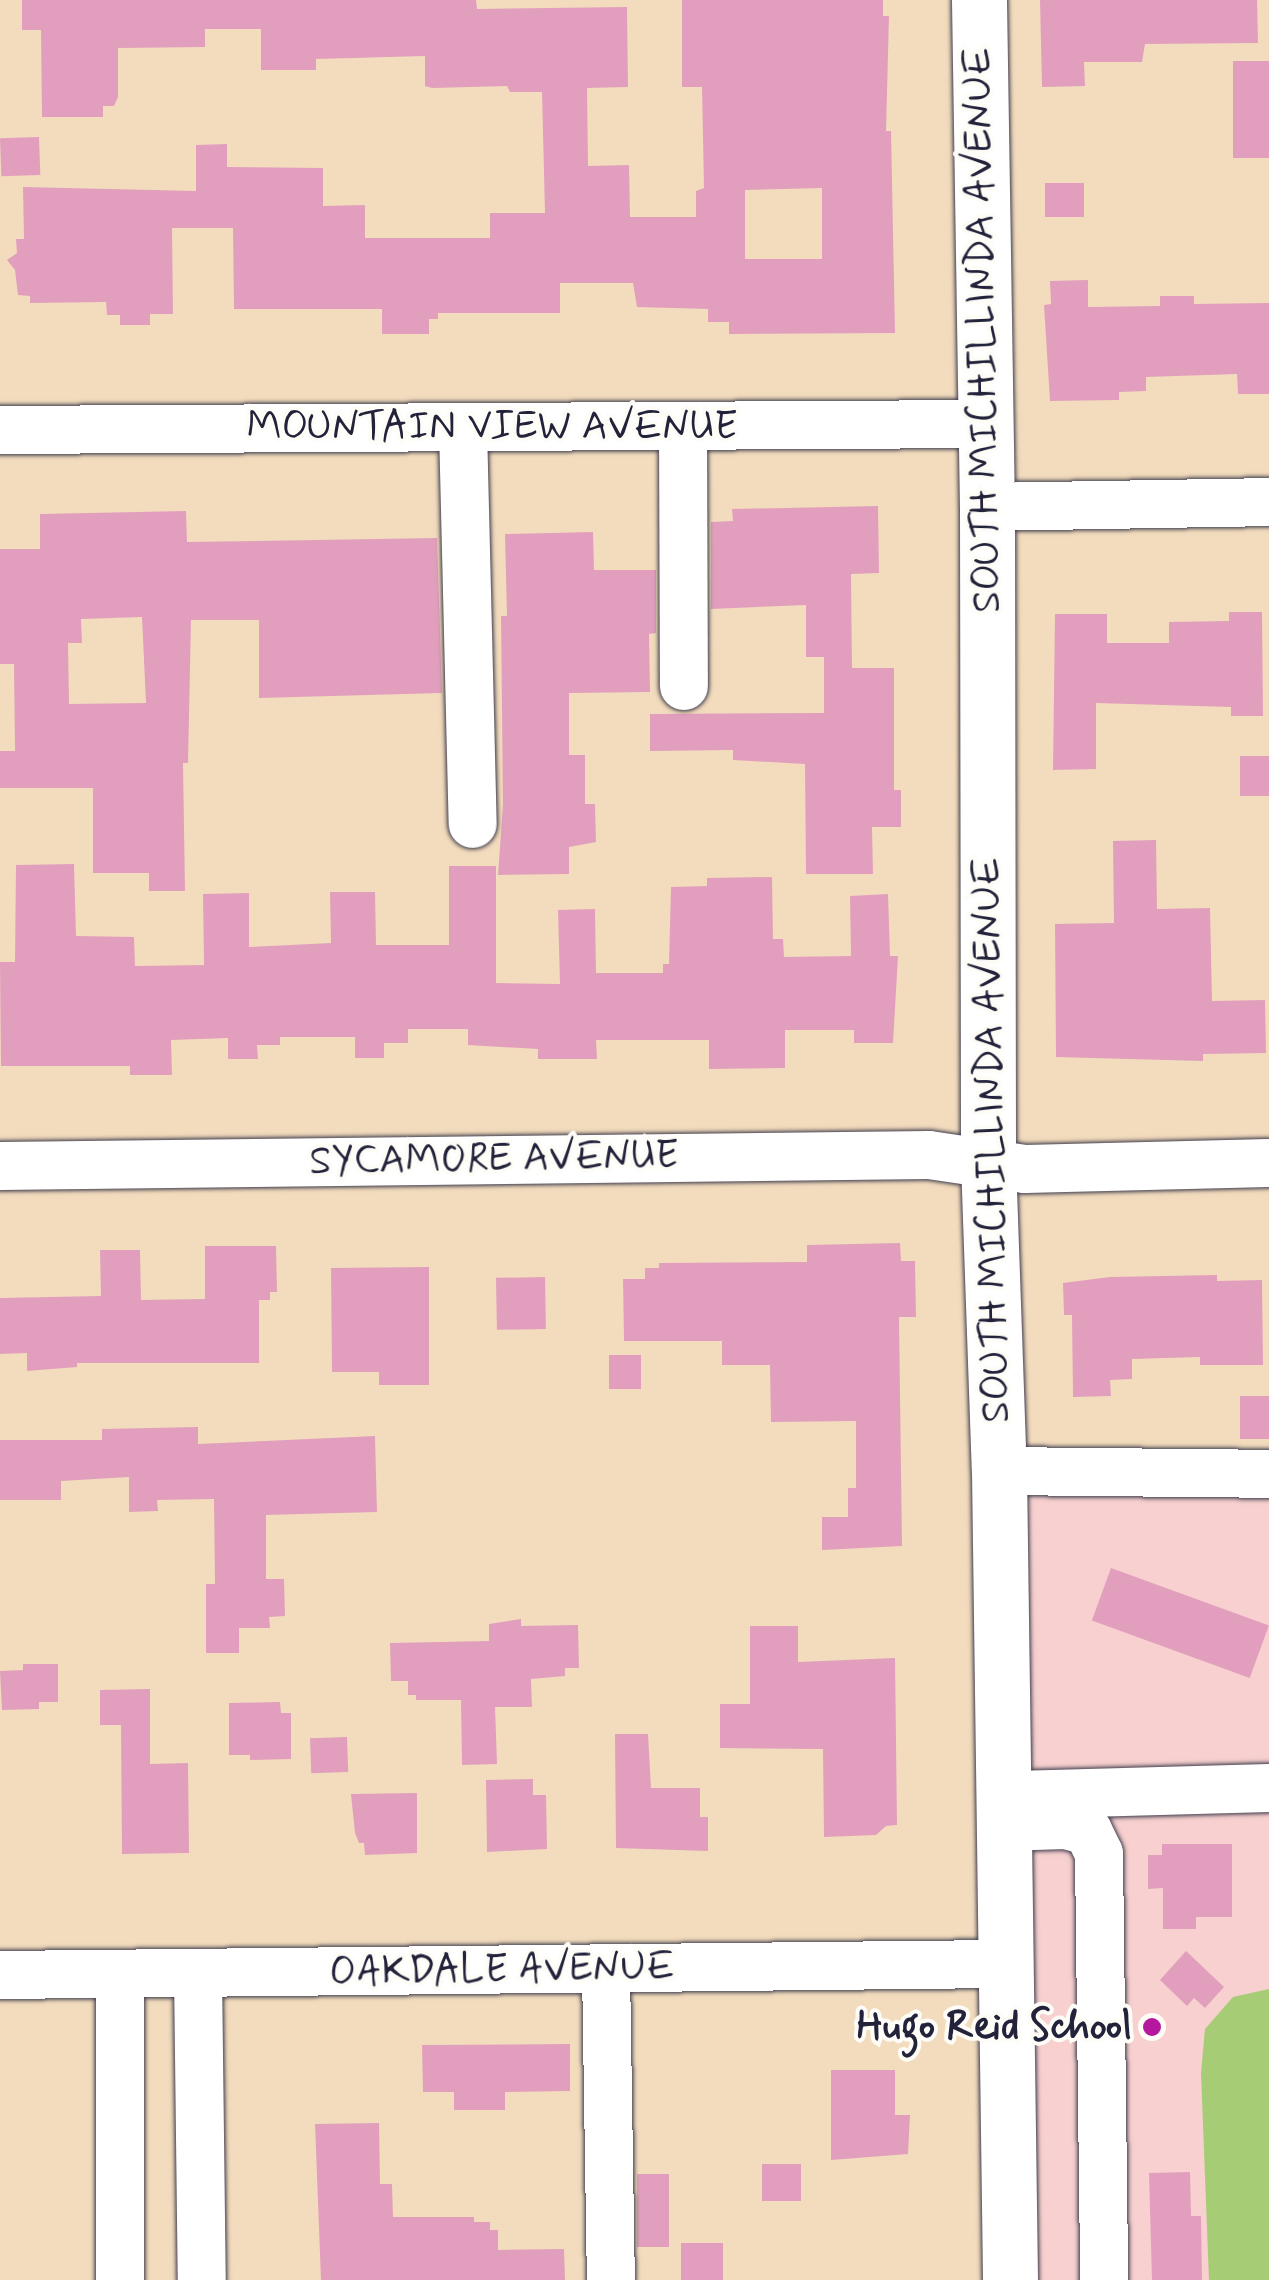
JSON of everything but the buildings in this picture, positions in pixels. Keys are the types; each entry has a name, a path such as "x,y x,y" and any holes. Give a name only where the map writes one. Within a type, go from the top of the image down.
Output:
{"main road":[{"name":"SOUTH MICHILLINDA AVENUE","path":"979,0 987,507 988,1161 998,1471 1010,2280"}],"street":[{"name":"MOUNTAIN VIEW AVENUE","path":"0,430 984,424"},
{"path":"683,426 684,686"},
{"path":"463,428 473,824"},
{"path":"987,507 1269,502"},
{"name":"SYCAMORE AVENUE","path":"0,1166 929,1154 1025,1169 1269,1163"},
{"path":"998,1471 1269,1474"},
{"path":"1002,1811 1269,1788"},
{"path":"1002,1811 1088,1831 1099,1854 1104,2280"},
{"name":"OAKDALE AVENUE","path":"0,1975 1004,1964"},
{"path":"606,1969 610,2280"},
{"path":"198,1973 202,2280"},
{"path":"120,1974 120,2280"}],"shaded area":[{"name":"Hugo Reid School","path":"1029,1454 1269,1454 1269,2280 1029,2280"}],"green space":[{"path":"1269,1989 1269,2280 1209,2280 1201,2073 1205,2029 1233,1997"}],"place":[{"name":"Hugo Reid School","path":"1152,2027"}]}
